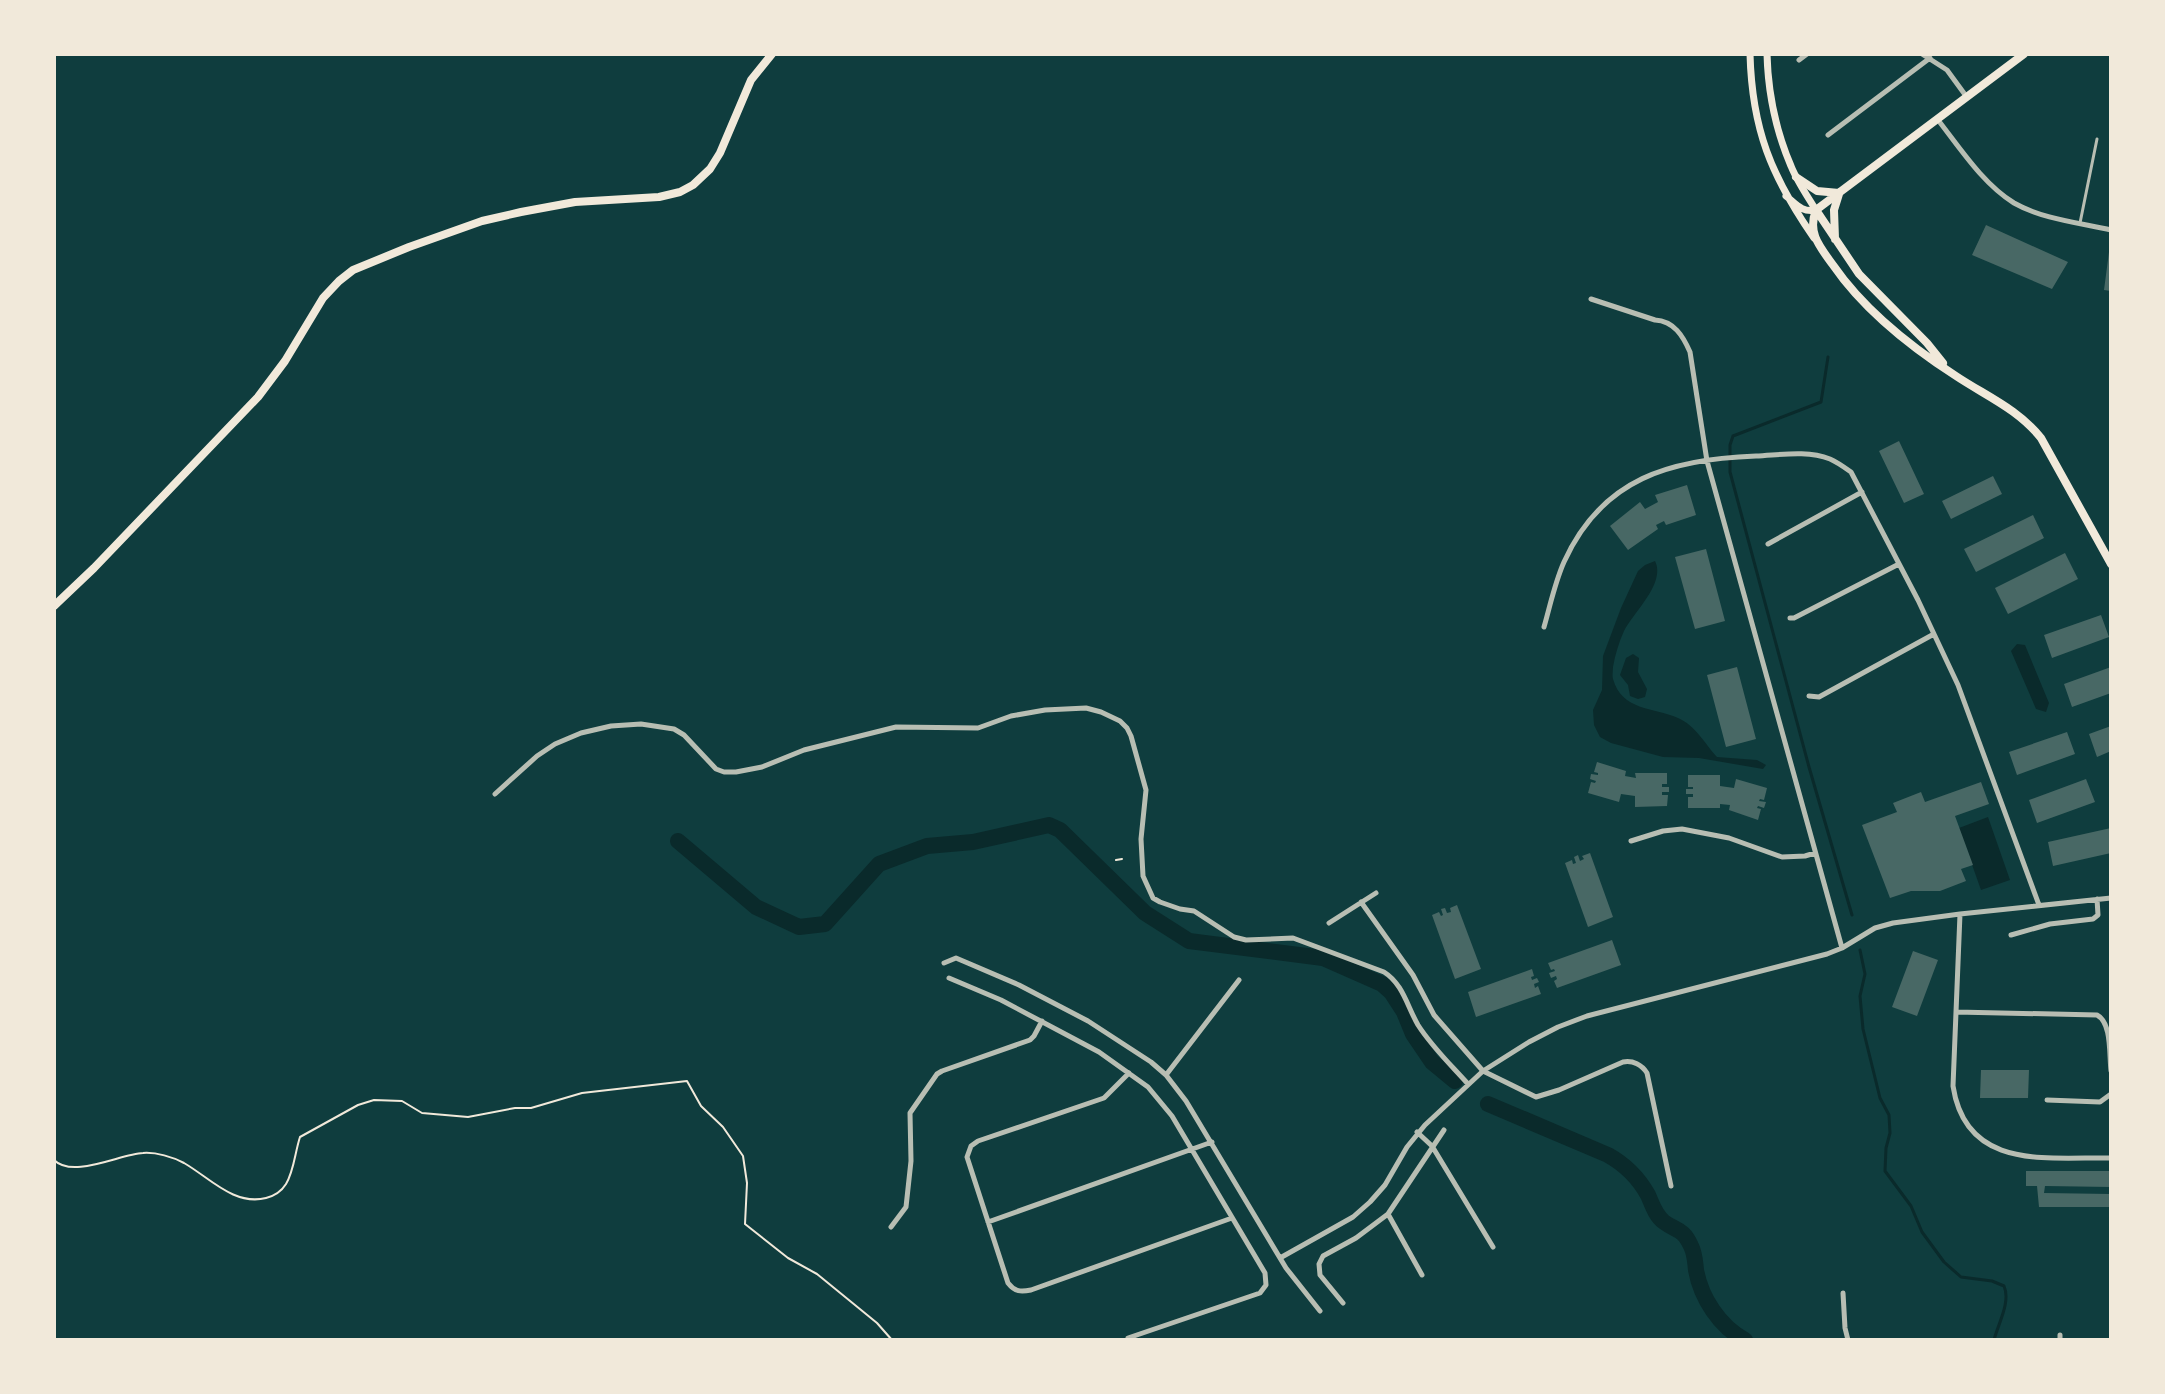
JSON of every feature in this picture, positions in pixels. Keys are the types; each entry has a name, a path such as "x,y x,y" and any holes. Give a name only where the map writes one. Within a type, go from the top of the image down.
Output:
{"main road":[{"path":"54,606 258,397 285,361 323,298 353,270 482,221 575,202 659,197 680,192 710,169 751,80 772,54"},
{"path":"1750,54 1755,113 1771,167 1786,196 1847,285 1898,334 1950,373 2017,413 2030,425 2041,438 2111,564"},
{"path":"1767,54 1768,85 1784,146 1796,177 1859,274 1927,343 1950,373"},
{"path":"1786,196 1801,209 1809,212 1816,210 2024,54"},
{"path":"1796,177 1817,191 1839,193"},
{"path":"1836,242 1834,210 1839,193"},
{"path":"1814,238 1812,222 1816,210"}],"street":[{"path":"1799,60 1807,54"},
{"path":"1922,54 1947,70 1967,97"},
{"path":"1828,135 1930,58"},
{"path":"1938,120 2002,194 2029,210 2111,230"},
{"path":"1591,299 1665,321 1685,340 1695,378 1707,461 1842,948"},
{"path":"1544,627 1562,566 1577,536 1618,492 1636,481 1666,468 1737,456 1813,454 1831,459 1851,472 1958,685 2039,905"},
{"path":"1768,544 1862,492"},
{"path":"1790,618 1899,564"},
{"path":"1809,696 1819,697 1934,634"},
{"path":"495,794 555,744 581,733 611,726 641,724 674,729 684,735 716,769 736,772 762,767 804,750 896,727 978,728 1011,716 1045,710 1086,708 1101,712 1120,721 1131,736 1146,790 1141,839 1143,876 1153,898 1194,911 1234,937 1246,940 1293,938 1384,972 1399,986 1429,1041 1468,1084"},
{"path":"1631,841 1663,831 1682,829 1729,838 1782,857 1815,853"},
{"path":"1329,923 1376,893"},
{"path":"1280,1258 1353,1217 1370,1202 1385,1185 1417,1132 1483,1071 1529,1042 1587,1016 1811,959 1842,948 1875,928 1893,923 2111,898"},
{"path":"2011,935 2050,924 2093,919 2098,915 2097,899"},
{"path":"1361,902 1413,975 1434,1015 1483,1071 1536,1097 1623,1062 1643,1067 1647,1073 1671,1186"},
{"path":"1960,914 1953,1086 1957,1103 1974,1133 1987,1144 2013,1156 2111,1158"},
{"path":"944,963 956,958 1019,985 1088,1021 1166,1075 1212,1142 1280,1258 1320,1311"},
{"path":"949,978 1001,1000 1099,1052 1148,1087 1172,1116 1265,1273 1266,1285 1260,1293 1128,1338"},
{"path":"1166,1075 1239,980"},
{"path":"1956,1012 2097,1015 2106,1025 2111,1071"},
{"path":"891,1227 906,1207 911,1161 910,1113 937,1074 1030,1040 1042,1021"},
{"path":"1129,1073 1104,1098 971,1146 967,1157 1008,1283 1021,1292 1031,1290 1232,1218"},
{"path":"2047,1100 2100,1102 2110,1095"},
{"path":"1343,1303 1320,1275 1319,1264 1323,1256 1365,1232 1388,1214 1444,1130"},
{"path":"1417,1132 1432,1146 1493,1247"},
{"path":"988,1222 1212,1142"},
{"path":"1388,1214 1422,1275"},
{"path":"1843,1293 1848,1340"}],"lane":[{"path":"2080,223 2097,139"}],"path":[{"path":"1116,860 1122,859"},
{"path":"54,1160 58,1165 73,1167 143,1153 167,1156 182,1162 229,1193 253,1200 278,1193 287,1183 300,1137 358,1105 374,1100 402,1101 422,1113 468,1117 531,1108 582,1093 687,1081 701,1106 723,1127 743,1156 747,1183 745,1224 788,1258 817,1274 877,1323 892,1340"}],"water":[{"path":"1655,561 1657,570 1653,588 1624,631 1617,649 1613,679 1617,689 1631,703 1684,721 1717,757 1757,760 1766,765 1763,769 1699,758 1663,757 1600,737 1594,725 1593,710 1602,690 1603,656 1638,571"},
{"path":"2017,644 2025,645 2049,703 2046,712 2036,709 2011,651"},
{"path":"1633,654 1639,658 1638,672 1647,689 1645,697 1638,699 1630,696 1628,685 1620,675 1626,658"},
{"path":"1988,817 2010,880 1981,890 1959,828"}],"building":[{"path":"1986,225 2068,262 2052,289 1972,255"},
{"path":"2111,252 2111,291 2104,290"},
{"path":"1899,441 1924,494 1904,503 1879,451"},
{"path":"1993,476 2002,494 1951,519 1942,501"},
{"path":"1687,485 1696,515 1666,525 1664,521 1656,525 1658,529 1628,550 1610,526 1640,502 1645,509 1658,502 1655,495"},
{"path":"2033,515 2044,538 1976,572 1964,549"},
{"path":"1706,549 1725,621 1695,629 1675,557"},
{"path":"2065,553 2078,579 2008,614 1995,588"},
{"path":"2101,615 2109,637 2052,658 2044,635"},
{"path":"1737,667 1756,739 1726,747 1707,675"},
{"path":"2111,667 2111,693 2072,707 2064,684"},
{"path":"2111,726 2111,751 2097,757 2089,734"},
{"path":"2067,732 2075,754 2017,775 2009,752"},
{"path":"1597,762 1626,771 1625,776 1636,778 1635,773 1667,773 1667,784 1662,784 1662,787 1669,787 1669,792 1662,792 1662,795 1668,795 1667,806 1635,807 1635,796 1621,794 1619,802 1588,793 1591,782 1596,781 1590,779 1591,774 1598,775 1594,772"},
{"path":"1688,775 1720,775 1720,786 1734,788 1736,779 1767,788 1764,800 1759,801 1766,802 1764,808 1757,808 1761,809 1758,820 1729,810 1730,805 1688,808 1688,797 1693,797 1693,794 1686,794 1686,789 1693,787 1688,787"},
{"path":"2086,779 2095,802 2037,823 2029,800"},
{"path":"1981,782 1989,804 1955,816 1973,865 1961,869 1966,881 1940,891 1911,891 1890,898 1862,825 1897,812 1893,803 1921,792 1925,802"},
{"path":"2111,828 2111,853 2053,866 2048,842"},
{"path":"1590,853 1613,917 1588,927 1565,863 1572,860 1573,864 1576,863 1574,857 1578,855 1580,861 1584,859 1582,856"},
{"path":"1457,905 1481,969 1455,979 1432,915 1439,912 1443,915 1441,909 1445,908 1447,913 1451,912 1450,908"},
{"path":"1612,940 1621,965 1557,988 1554,981 1556,976 1551,978 1549,973 1555,971 1548,963"},
{"path":"1913,951 1938,960 1917,1016 1892,1007"},
{"path":"1532,969 1532,980 1537,978 1539,982 1534,984 1535,988 1538,986 1541,994 1476,1017 1468,992"},
{"path":"1981,1070 2029,1070 2028,1098 1980,1098"},
{"path":"2026,1171 2111,1171 2111,1187 2045,1186 2044,1193 2111,1194 2111,1207 2039,1207 2037,1186 2026,1186"}],"waterway":[{"path":"1828,357 1821,402 1733,436 1730,472 1852,915"},
{"path":"678,841 756,907 799,927 825,924 879,864 927,846 973,842 1049,825 1060,830 1145,913 1189,941 1323,958 1382,984 1404,1012 1413,1034 1432,1062 1455,1081"},
{"path":"1860,950 1865,974 1860,996 1863,1029 1880,1098 1889,1115 1885,1171 1911,1206 1922,1232 1944,1262 1961,1277 1992,1281 2004,1286 2005,1306 1994,1340"},
{"path":"1488,1104 1608,1155 1626,1167 1636,1177 1661,1219 1688,1240 1707,1301 1720,1320 1745,1340"}]}
